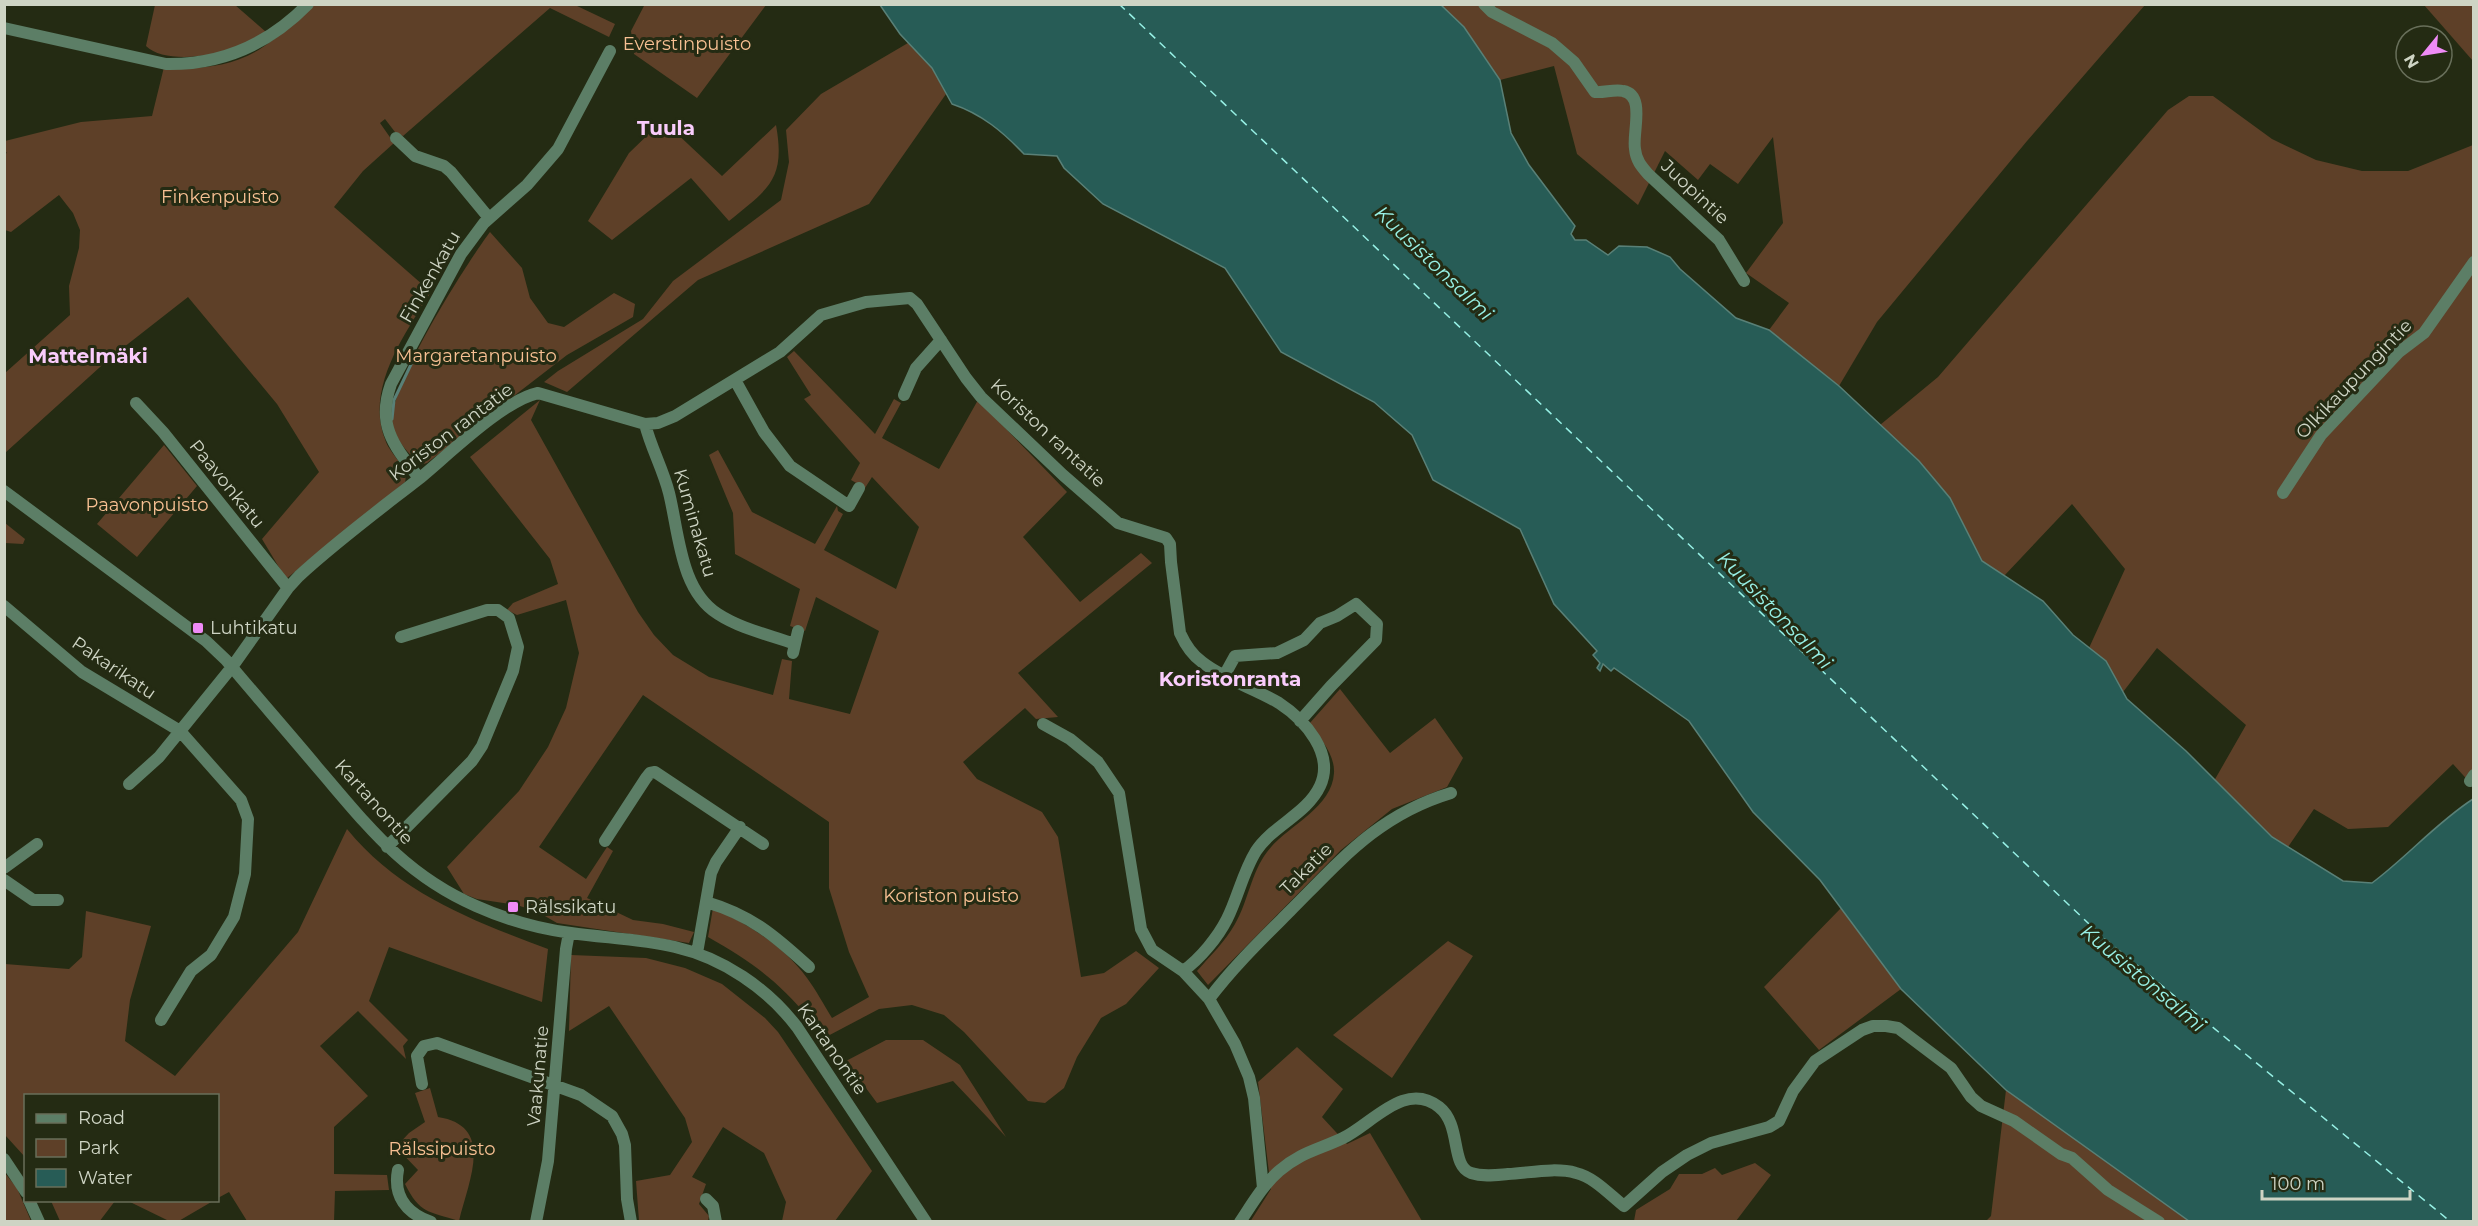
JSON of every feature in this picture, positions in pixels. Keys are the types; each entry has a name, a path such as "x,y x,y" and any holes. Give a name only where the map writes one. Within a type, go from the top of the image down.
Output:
{"street":[{"path":"4,28 166,64 179,64 225,57 249,48 286,25 308,4"},
{"name":"Juopintie","path":"1484,4 1492,12 1552,43 1574,62 1595,92 1623,91 1632,94 1637,103 1634,140 1639,163 1719,240 1744,281"},
{"name":"Finkenkatu","path":"419,478 389,435 385,420 387,396 397,372 435,304 448,275 477,231 527,185 558,149 609,51"},
{"path":"396,138 414,156 444,166 451,172 489,218"},
{"name":"Olkikaupungintie","path":"2283,493 2321,435 2399,352 2414,343 2424,333 2474,262"},
{"name":"Koriston rantatie","path":"232,667 288,588 311,565 483,427 529,395 538,393 550,395 645,424 658,423 675,416 786,347 820,315 866,302 910,298 917,304 981,397 1118,523 1166,538 1170,544 1180,633 1185,643 1201,661 1224,676 1279,703 1300,721 1324,758 1325,769 1319,788 1312,799 1257,850 1227,920 1213,939 1183,971"},
{"path":"904,395 916,368 941,340"},
{"path":"735,380 764,432 790,466 849,506 859,488"},
{"name":"Paavonkatu","path":"136,403 163,432 288,588"},
{"name":"Kuminakatu","path":"645,424 669,491 687,569 699,596 717,614 794,648 798,631"},
{"name":"Kartanontie","path":"4,491 200,637 232,667 387,847 419,874 475,906 514,919 569,933 650,942 697,954 746,978 783,1009 926,1221"},
{"path":"1224,676 1235,656 1277,653 1304,640 1320,623 1356,604 1377,624 1376,640 1300,721"},
{"name":"Pakarikatu","path":"4,606 82,672 180,731 244,806 248,819 245,874 238,905 228,929 211,955 191,972 161,1020"},
{"path":"387,847 477,755 513,671 518,647 513,624 506,615 498,610 487,610 401,637"},
{"path":"129,784 159,757 232,667"},
{"path":"1043,724 1070,739 1085,751 1098,762 1114,784 1122,803 1141,929 1152,950 1183,971 1209,999 1223,1020 1249,1077 1254,1098 1263,1188"},
{"path":"605,841 650,773 655,772 763,844"},
{"name":"Takatie","path":"1209,999 1234,968 1370,833 1425,801 1451,793"},
{"path":"697,954 711,873 740,827"},
{"path":"4,868 37,843"},
{"path":"4,879 33,900 58,900"},
{"path":"706,902 743,916 769,932 809,967"},
{"name":"Vaakunatie","path":"536,1221 546,1182 569,933"},
{"path":"1240,1221 1263,1188 1291,1162 1308,1151 1343,1138 1388,1107 1412,1099 1426,1100 1440,1107 1451,1120 1460,1164 1469,1173 1485,1176 1562,1171 1577,1173 1600,1186 1624,1206 1662,1172 1687,1155 1711,1143 1769,1128 1779,1121 1793,1091 1815,1061 1862,1030 1873,1026 1898,1028 1951,1068 1971,1097 1981,1106 2014,1121 2061,1154 2072,1158 2108,1191 2159,1221"},
{"path":"422,1084 417,1056 424,1046 436,1043 556,1085 594,1102 612,1116 618,1124 627,1156 627,1199 631,1221"},
{"path":"4,1159 24,1189"},
{"path":"398,1170 396,1186 403,1203 414,1214 431,1221"},
{"path":"706,1199 712,1206 716,1221"},
{"path":"30,1202 39,1221"}],"green space":[{"name":"Everstinpuisto","path":"645,4 766,5 697,98 634,54 631,31"},
{"path":"155,5 235,5 266,32 240,47 215,54 190,57 165,55 154,52 146,46"},
{"name":"Finkenpuisto","path":"312,5 575,5 615,24 609,37 550,8 403,136 395,132 385,119 380,123 394,143 363,171 334,207 431,292 409,326 390,364 383,383 380,403 381,422 386,442 402,467 406,477 405,482 286,579 262,539 319,472 277,404 188,297 110,358 5,453 5,373 70,315 69,286 79,248 80,230 73,213 59,195 11,232 5,230 4,154 7,153 5,141 81,122 152,116 164,67 215,66 252,54 270,43"},
{"path":"1441,5 2145,5 2027,141 1877,322 1839,386 1769,330 1789,303 1746,273 1783,223 1773,137 1738,184 1710,164 1698,180 1665,151 1638,205 1577,154 1554,66 1500,80 1464,27"},
{"path":"2424,5 2473,5 2473,61 2454,39 2454,24 2441,24"},
{"path":"908,43 932,68 946,94 869,204 698,280 567,392 544,382 643,319 673,281 781,200 789,162 786,130 821,94"},
{"path":"2189,96 2213,96 2272,139 2316,160 2362,171 2408,171 2473,145 2473,786 2453,764 2388,827 2348,829 2314,809 2288,847 2272,837 2214,781 2246,725 2157,648 2123,692 2106,661 2089,648 2125,569 2072,504 2004,576 1982,561 1950,498 1919,461 1880,425 1938,377 2168,110"},
{"path":"658,125 672,129 722,176 776,125 778,159 776,171 764,191 729,221 691,178 612,240 588,221 629,153"},
{"name":"Margaretanpuisto","path":"490,232 522,268 530,298 548,323 564,327 614,293 635,304 633,317 567,355 427,463 420,465 404,448 395,433 393,411 400,388 429,328"},
{"name":"Koriston puisto","path":"794,351 875,434 894,399 901,403 882,438 939,469 978,400 1067,492 1023,537 1080,602 1141,553 1152,563 1018,673 1058,717 1036,719 1025,708 963,762 977,779 1042,812 1058,837 1081,977 1104,973 1136,951 1159,968 1126,1004 1101,1018 1077,1057 1064,1088 1045,1103 1028,1101 964,1032 944,1015 912,1005 879,1009 824,1038 798,1006 772,980 759,969 708,937 713,908 752,929 798,966 814,987 832,1018 869,997 849,952 829,888 829,822 643,695 539,847 586,879 607,847 613,851 587,898 633,920 663,924 694,932 689,943 557,923 538,912 517,905 477,899 464,894 447,867 519,791 548,747 566,708 579,653 566,600 517,615 507,610 513,603 558,584 550,559 470,457 540,400 531,420 638,612 654,635 673,655 709,677 773,695 782,659 792,661 789,699 850,714 879,631 816,597 805,631 790,626 800,589 735,554 733,513 709,455 718,450 752,512 815,544 837,506 838,511 843,514 824,550 896,589 919,527 872,477 865,488 851,480 860,463 804,399 811,395 787,357"},
{"name":"Paavonpuisto","path":"164,445 197,486 137,557 97,524"},
{"path":"5,523 25,539 23,544 5,543"},
{"path":"1340,689 1390,753 1435,718 1463,758 1447,787 1392,809 1341,850 1208,985 1197,971 1231,931 1262,860 1275,843 1317,807 1331,786 1334,773 1332,759 1309,724"},
{"path":"347,829 367,851 414,888 465,916 548,949 542,1002 389,947 369,1001 408,1040 403,1046 406,1059 358,1011 320,1046 368,1096 334,1127 334,1174 387,1175 389,1190 335,1191 334,1221 247,1221 229,1192 219,1197 219,1094 24,1094 24,1156 5,1135 5,964 69,969 82,957 86,911 151,926 130,1000 125,1041 175,1076 298,932"},
{"path":"1841,908 1901,989 1819,1050 1764,987"},
{"path":"1448,941 1473,956 1392,1078 1333,1035"},
{"path":"571,955 646,958 685,968 722,984 765,1018 778,1032 872,1171 835,1221 782,1221 786,1202 764,1153 723,1127 692,1177 706,1184 699,1204 709,1216 708,1221 639,1221 636,1181 670,1175 692,1142 685,1118 609,1006 569,1031"},
{"path":"886,1040 923,1040 960,1065 1006,1137 953,1081 877,1103 846,1061"},
{"path":"1297,1047 1343,1089 1322,1117 1347,1144 1370,1133 1422,1221 1250,1222 1271,1189 1258,1082"},
{"name":"Rälssipuisto","path":"430,1088 438,1117 456,1122 467,1132 473,1144 472,1173 459,1221 432,1213 415,1201 405,1184 418,1170 396,1147 409,1133 425,1122 415,1093"},
{"path":"2006,1090 2189,1221 1985,1222 1991,1216"},
{"path":"1755,1163 1771,1175 1736,1221 1634,1221 1636,1210 1670,1189 1679,1174 1702,1174 1715,1168 1722,1175"},
{"path":"4,1172 17,1188 31,1221 5,1221"},
{"path":"51,1202 114,1202 99,1222 60,1221"},
{"path":"130,1202 211,1202 177,1222 169,1221"}],"water":[{"name":"Kuusistonsalmi","path":"880,5 1441,5 1464,27 1500,80 1511,133 1529,165 1575,226 1571,234 1575,240 1586,240 1608,255 1619,246 1647,247 1670,257 1680,269 1736,318 1769,330 1839,386 1919,461 1950,498 1982,561 2043,601 2073,635 2106,661 2127,699 2186,751 2272,837 2343,881 2372,883 2459,808 2473,799 2473,1221 2189,1221 2006,1090 1901,989 1820,880 1753,812 1689,721 1614,668 1611,671 1603,664 1600,671 1597,668 1600,663 1593,655 1597,651 1554,604 1520,529 1433,480 1412,435 1374,402 1281,352 1225,268 1103,204 1064,168 1057,156 1024,154 991,125 973,113 952,104 932,68 900,34"}],"waterway":[{"path":"392,419 394,400 415,356"}],"ferry route":[{"path":"1119,4 2106,940 2451,1222"}],"place":[{"name":"Luhtikatu","path":"198,628"},
{"name":"Rälssikatu","path":"513,907"}],"district":[{"name":"Tuula","path":"666,128"},
{"name":"Mattelmäki","path":"88,356"},
{"name":"Koristonranta","path":"1230,679"}]}
